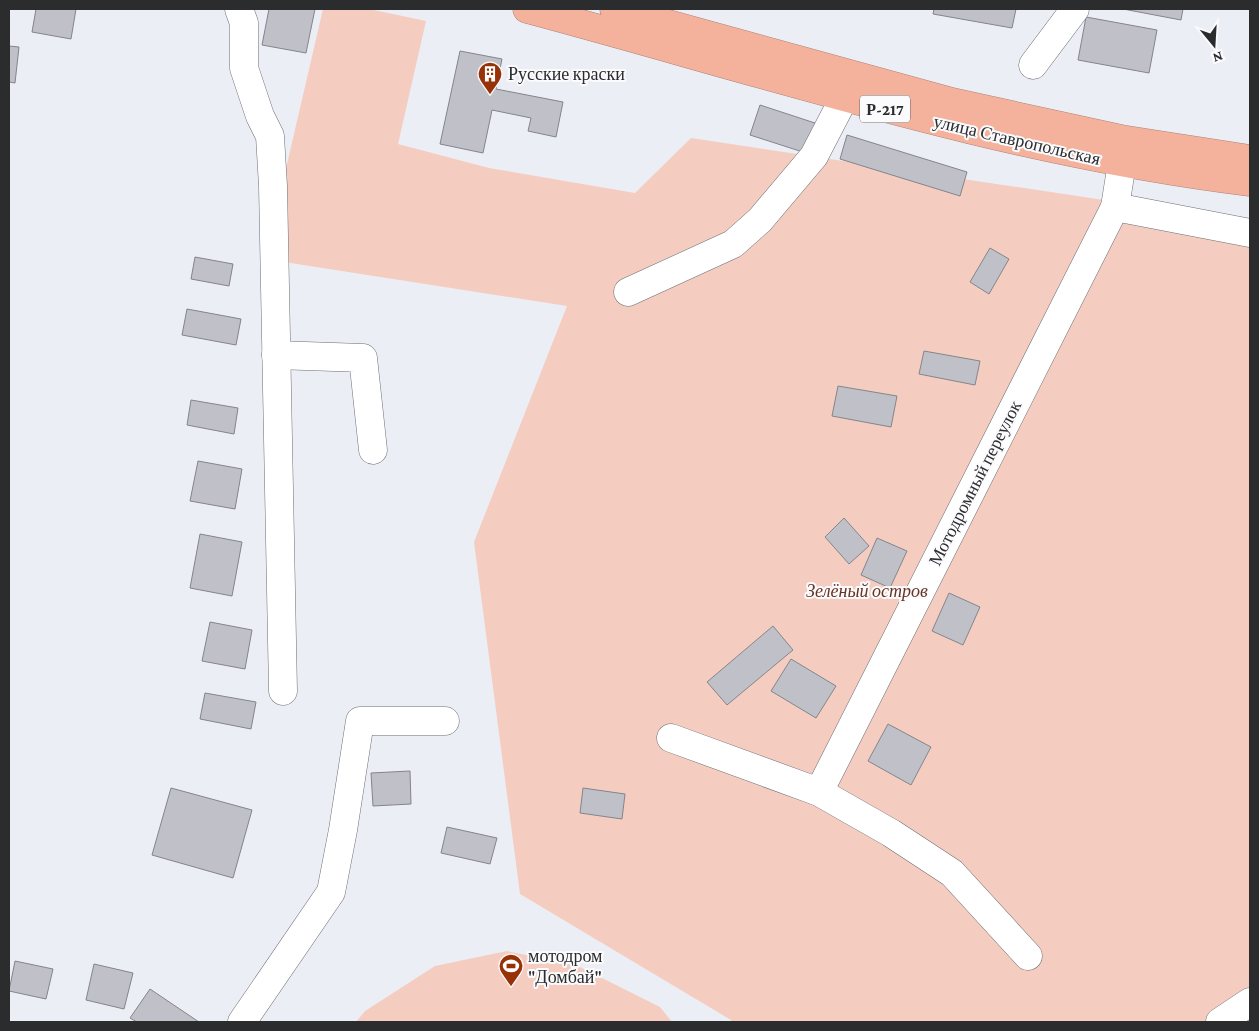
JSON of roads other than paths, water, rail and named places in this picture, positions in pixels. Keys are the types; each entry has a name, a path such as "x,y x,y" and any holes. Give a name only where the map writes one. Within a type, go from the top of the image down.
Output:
{"highway":[{"name":"улица Ставропольская","path":"526,9 949,126 1122,163 1250,182"},
{"name":"улица Ставропольская","path":"614,9 952,102 1121,139 1250,159"}],"street":[{"path":"240,9 244,24 244,68 260,116 270,136 273,196 283,691"},
{"path":"1033,65 1075,9"},
{"path":"628,292 734,244 760,220 814,156 844,98"},
{"name":"Мотодромный переулок","path":"819,792 1115,206 1122,163"},
{"path":"1115,206 1250,233"},
{"path":"276,355 363,358 373,450"},
{"path":"242,1022 331,892 360,721 446,721"},
{"path":"671,738 819,792 891,832 952,873 1028,956"},
{"path":"1220,1022 1250,1002"}],"place":[{"name":"Русские краски","path":"490,95"},
{"name":"мотодром \"Домбай\"","path":"511,987"}],"park label":[{"name":"Зелёный остров","path":"867,591"}]}
